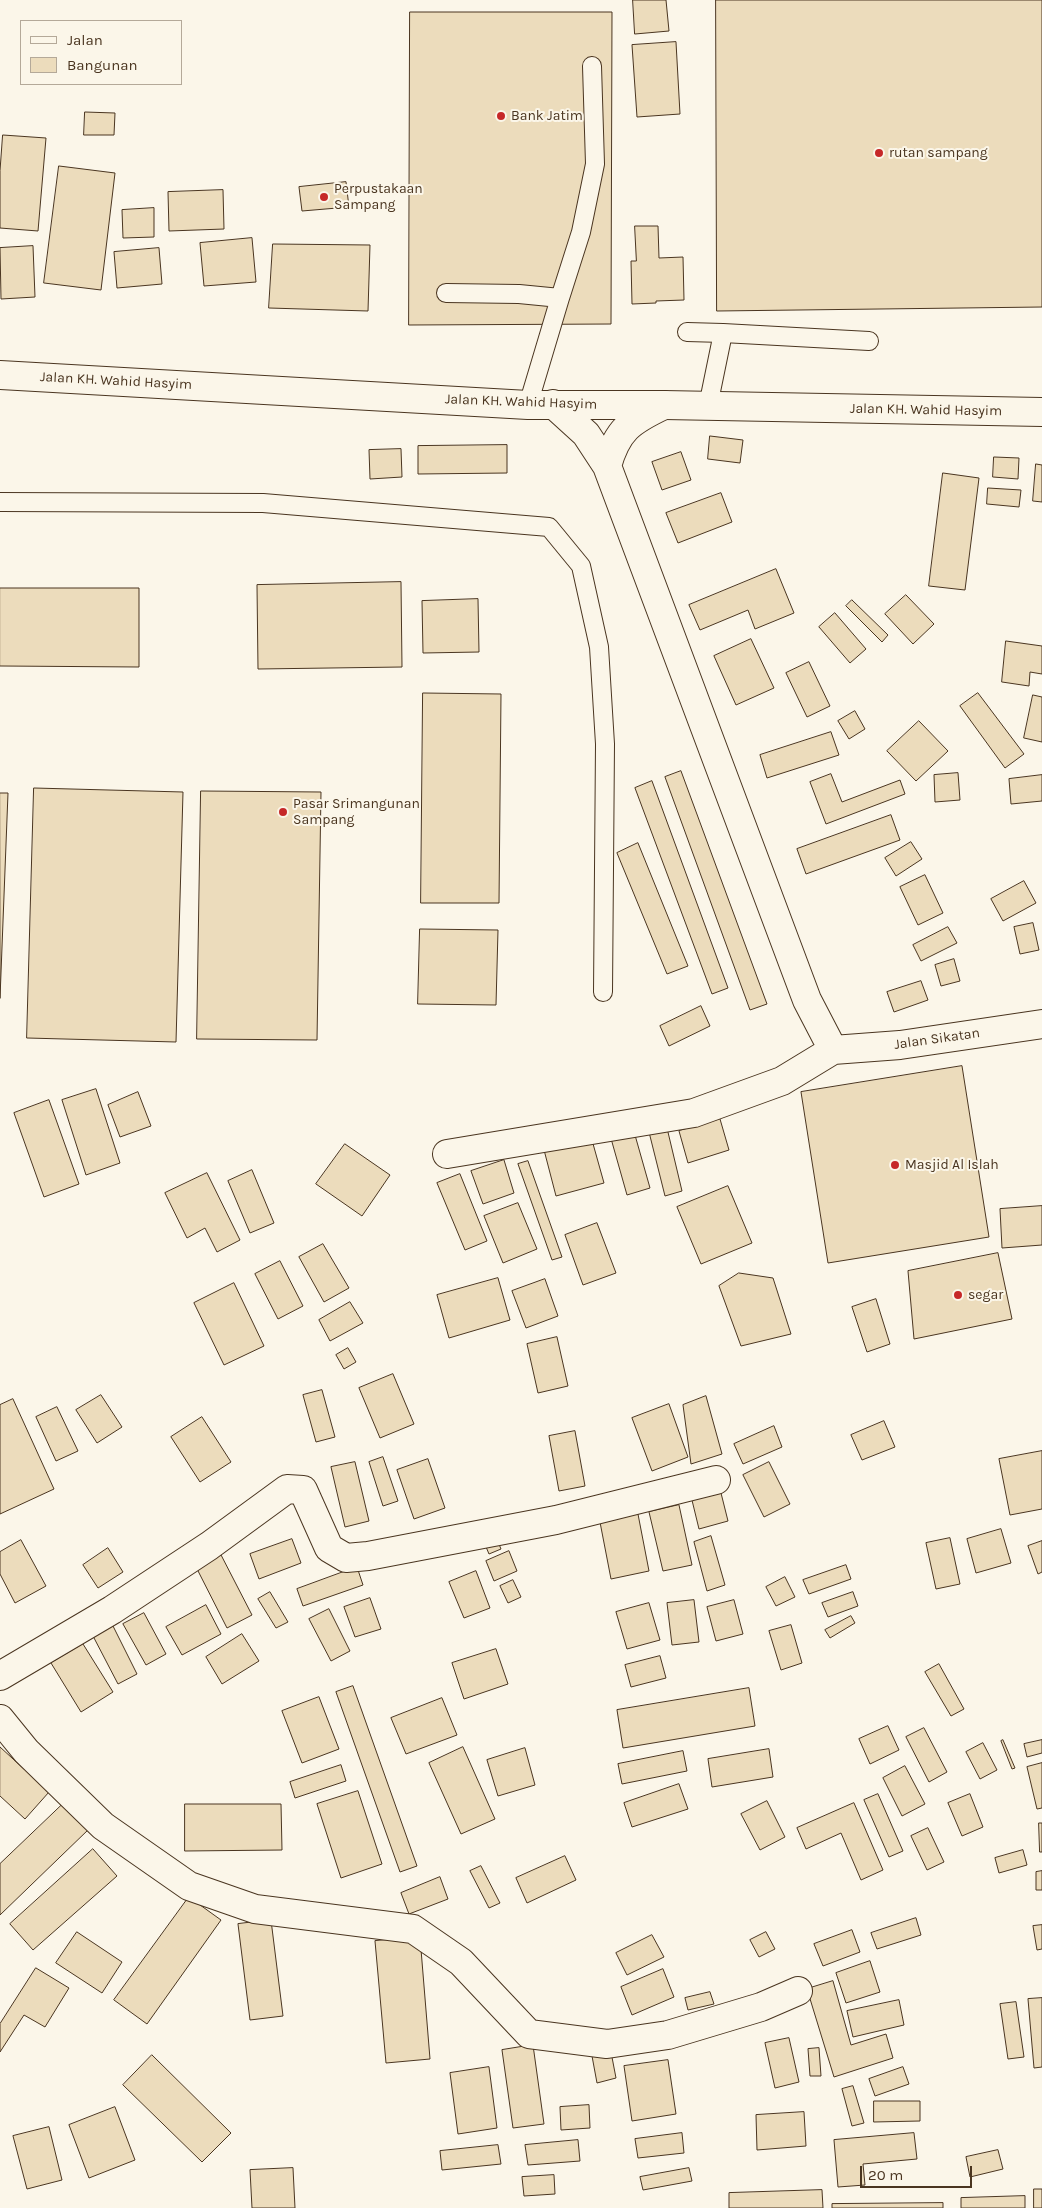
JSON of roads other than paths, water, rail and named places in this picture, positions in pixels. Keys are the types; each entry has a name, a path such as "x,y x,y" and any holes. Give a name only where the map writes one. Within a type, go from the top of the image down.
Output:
{"main road":[{"name":"Jalan KH. Wahid Hasyim","path":"0,375 541,404 1042,412"},
{"path":"446,1154 694,1113 782,1081 833,1050 806,1000 606,466 586,434 541,404"},
{"path":"606,466 612,448 622,432 637,418 664,405"},
{"name":"Jalan Sikatan","path":"833,1050 900,1045 1042,1024"},
{"path":"0,1676 112,1610 208,1546 287,1489 303,1490 329,1548 346,1558 377,1554 556,1520 716,1480"},
{"path":"0,1720 26,1751 103,1826 189,1886 255,1910 413,1929 461,1962 529,2034 607,2044 668,2035 761,2007 798,1991"}],"lane":[{"path":"541,404 560,298 581,232 595,164 592,66"},
{"path":"446,294 519,294 560,298"},
{"path":"687,332 869,341"},
{"path":"708,406 723,333"},
{"path":"0,502 263,503 549,527 581,566 599,648 605,744 603,992"}],"place":[{"name":"Bank Jatim","path":"501,116"},
{"name":"rutan sampang","path":"879,153"},
{"name":"Perpustakaan Sampang","path":"324,197"},
{"name":"Pasar Srimangunan Sampang","path":"283,812"},
{"name":"Masjid Al Islah","path":"895,1165"},
{"name":"segar","path":"958,1295"}]}
